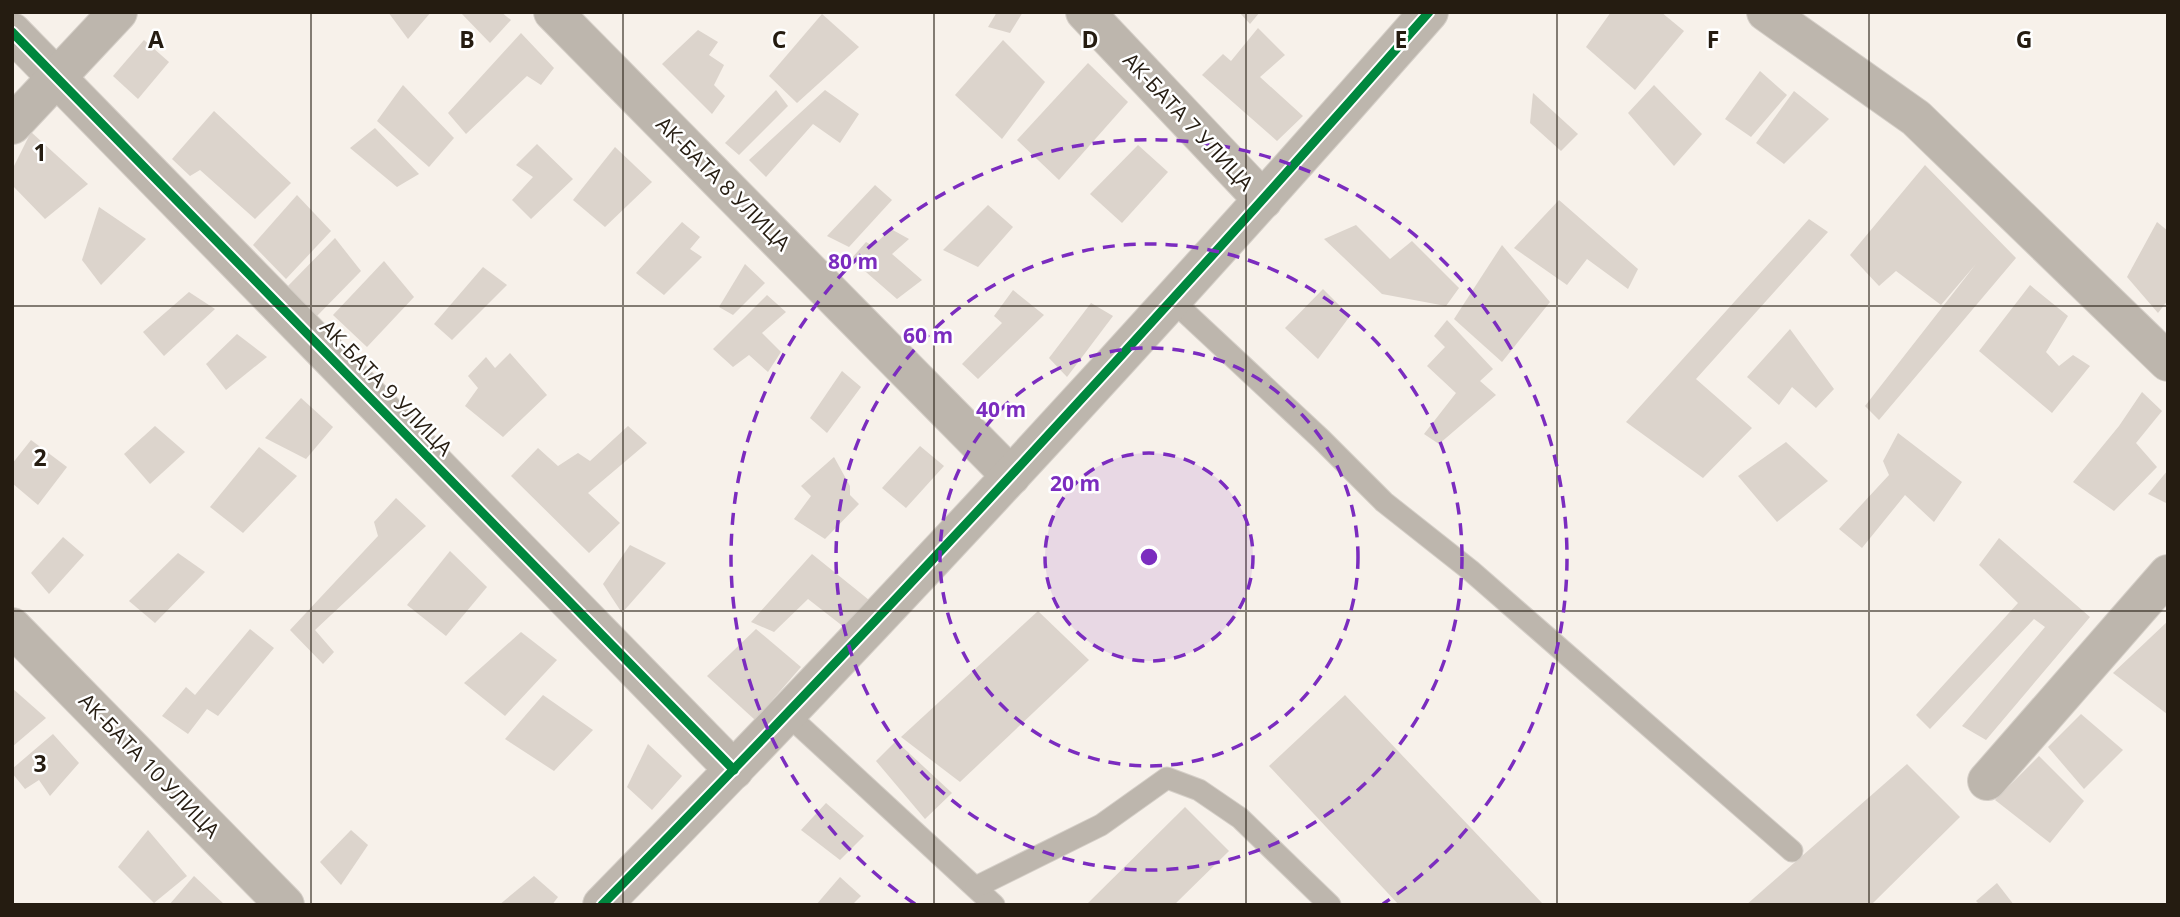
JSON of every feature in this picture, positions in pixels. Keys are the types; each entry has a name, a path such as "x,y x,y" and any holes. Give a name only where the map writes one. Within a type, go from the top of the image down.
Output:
{"street":[{"path":"12,125 118,12"},
{"name":"АК-БАТА 8 УЛИЦА","path":"553,12 1011,476"},
{"name":"АК-БАТА 7 УЛИЦА","path":"1085,12 1263,200"},
{"path":"602,905 734,770 1011,476 1263,200 1429,12"},
{"path":"1766,12 1916,118 2168,362"},
{"name":"АК-БАТА 9 УЛИЦА","path":"12,32 734,770"},
{"path":"1987,781 2168,574"},
{"name":"АК-БАТА 10 УЛИЦА","path":"12,627 285,905"}],"lane":[{"path":"1172,300 1321,439 1384,502 1471,570 1792,851"},
{"path":"787,714 994,905"},
{"path":"976,887 1101,825 1167,779 1199,790 1240,818 1330,905"}],"building":[{"path":"388,12 431,12 408,39"},
{"path":"460,12 501,12 511,20 490,43"},
{"path":"997,12 1023,12 1010,33 988,27"},
{"path":"1239,12 1260,12 1250,24"},
{"path":"1611,12 1661,12 1684,31 1635,90 1586,47"},
{"path":"822,14 859,47 797,103 769,76"},
{"path":"1258,28 1285,55 1260,77 1303,116 1277,141 1202,75 1223,54 1231,61"},
{"path":"698,30 718,42 709,55 724,65 714,85 725,96 712,114 662,64"},
{"path":"521,33 554,68 541,85 527,76 466,134 448,113"},
{"path":"144,40 169,62 138,99 113,76"},
{"path":"1003,40 1045,82 1002,139 955,95"},
{"path":"1088,63 1128,102 1059,180 1017,140"},
{"path":"1760,71 1787,95 1751,137 1725,119"},
{"path":"403,85 454,138 429,167 377,121"},
{"path":"1654,85 1702,134 1674,166 1628,113"},
{"path":"776,90 788,106 739,155 725,143"},
{"path":"825,90 859,114 840,143 813,124 766,177 749,160"},
{"path":"1794,91 1829,119 1784,164 1756,143"},
{"path":"1533,93 1578,134 1561,151 1530,123"},
{"path":"214,111 291,183 255,219 200,170 190,176 172,159"},
{"path":"375,128 419,174 397,187 350,148"},
{"path":"31,132 88,184 45,219 12,185 12,170"},
{"path":"537,144 573,179 531,219 512,200 533,177 516,165"},
{"path":"1138,145 1168,172 1122,223 1090,194"},
{"path":"615,147 652,182 605,227 573,200"},
{"path":"1925,165 2016,258 1879,420 1865,406 1976,264 1941,305 1896,271 1879,286 1850,255"},
{"path":"875,185 892,200 849,247 827,236"},
{"path":"297,195 331,231 286,279 253,245"},
{"path":"1559,200 1638,269 1628,289 1587,259 1567,285 1514,248"},
{"path":"988,205 1013,227 978,267 943,250"},
{"path":"99,207 146,239 101,285 82,260"},
{"path":"1809,219 1828,232 1696,379 1752,428 1703,478 1626,422"},
{"path":"682,222 700,237 690,249 702,257 664,295 636,273"},
{"path":"2157,222 2168,231 2168,300 2158,313 2127,277"},
{"path":"1356,225 1390,259 1412,241 1459,288 1446,306 1382,294 1324,239"},
{"path":"891,229 909,239 892,254 922,280 897,299 851,259 866,242 873,246"},
{"path":"335,238 361,271 314,319 288,286"},
{"path":"1502,245 1550,302 1502,362 1454,319"},
{"path":"384,261 414,297 367,347 333,315"},
{"path":"745,264 765,283 733,315 719,307"},
{"path":"483,267 507,285 452,340 434,324"},
{"path":"2030,285 2068,316 2046,352 2059,366 2073,355 2090,366 2052,413 1979,351"},
{"path":"1323,289 1350,316 1318,359 1285,328"},
{"path":"1013,290 1044,315 978,379 962,364 1002,323 994,316"},
{"path":"189,292 215,309 164,356 143,332"},
{"path":"767,295 786,312 762,333 781,352 768,372 749,355 733,367 713,349"},
{"path":"1091,303 1113,316 1067,377 1049,358"},
{"path":"1447,320 1493,369 1480,381 1496,395 1439,444 1424,434 1456,393 1427,366 1445,347 1434,336"},
{"path":"1790,329 1834,389 1816,408 1792,387 1779,405 1747,377"},
{"path":"237,334 267,357 226,390 206,364"},
{"path":"510,353 547,395 503,437 465,406 478,388 468,376 486,357 495,368"},
{"path":"842,371 861,387 827,433 810,418"},
{"path":"2142,392 2162,411 2136,443 2157,467 2114,511 2073,482 2119,426"},
{"path":"301,398 333,427 306,459 265,438"},
{"path":"155,426 185,452 150,484 124,454"},
{"path":"628,426 647,443 588,493 620,523 589,553 511,476 538,448 558,466 578,453 590,461"},
{"path":"1898,433 1962,482 1934,522 1905,495 1862,548 1839,529 1889,475 1883,461"},
{"path":"31,440 67,467 38,505 12,483 12,464"},
{"path":"1786,442 1828,481 1777,522 1738,476"},
{"path":"920,446 944,466 906,508 882,488"},
{"path":"259,447 297,476 243,533 210,507"},
{"path":"834,457 850,486 850,495 859,504 825,539 794,519 811,496 801,486"},
{"path":"2168,470 2168,504 2148,494"},
{"path":"396,498 426,526 315,630 334,652 323,664 290,630 378,536 374,522"},
{"path":"63,537 84,555 49,594 31,573"},
{"path":"1999,538 2090,617 1986,740 1962,726 2045,627 2034,619 1930,729 1916,715 2018,603 1979,565"},
{"path":"630,545 666,563 622,613 603,584"},
{"path":"450,551 487,587 446,636 407,605"},
{"path":"178,553 205,572 155,623 129,601"},
{"path":"812,554 874,604 849,631 808,599 774,632 751,622"},
{"path":"1038,611 1089,660 960,782 901,737"},
{"path":"2168,621 2168,713 2167,714 2113,673"},
{"path":"250,629 274,648 218,716 207,709 188,734 162,716 186,687 195,695"},
{"path":"756,629 801,667 755,720 707,676"},
{"path":"521,632 557,660 505,716 464,683"},
{"path":"12,688 46,718 12,747"},
{"path":"543,695 593,730 554,771 505,739"},
{"path":"1345,695 1542,903 1540,905 1399,905 1269,766"},
{"path":"2081,714 2123,750 2084,789 2048,747"},
{"path":"53,734 79,763 50,796 39,780 25,789 12,773 12,769"},
{"path":"896,741 952,793 925,819 876,761"},
{"path":"648,744 682,776 652,810 627,787"},
{"path":"2039,756 2084,801 2050,843 1995,800"},
{"path":"1907,764 1960,817 1871,905 1746,905"},
{"path":"826,803 864,836 840,860 801,830"},
{"path":"1185,807 1229,851 1174,905 1086,905"},
{"path":"148,830 187,876 154,903 118,867"},
{"path":"351,830 368,845 341,885 320,862"},
{"path":"194,876 225,905 169,905"},
{"path":"534,876 558,897 552,905 499,905"},
{"path":"840,877 861,896 852,905 816,905"},
{"path":"1997,883 2014,905 1980,905 1976,901"}],"cycle path":[{"path":"602,905 813,686 1021,464 1227,239 1429,12"},
{"path":"12,32 734,770"}]}
